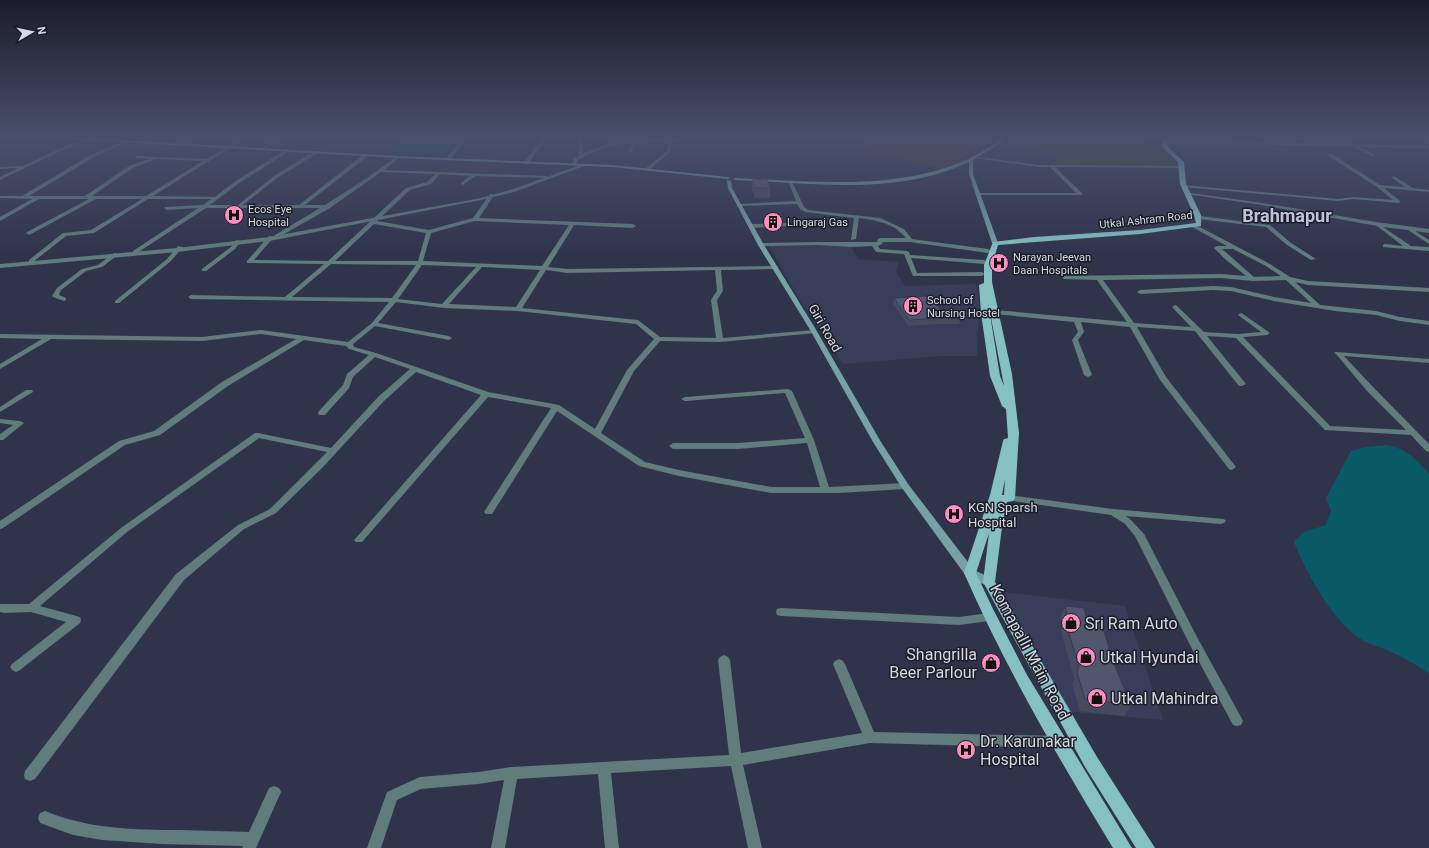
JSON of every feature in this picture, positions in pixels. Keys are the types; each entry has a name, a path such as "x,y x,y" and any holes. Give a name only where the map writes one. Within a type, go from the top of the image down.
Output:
{"main road":[{"path":"702,176 730,179 850,184 880,182 915,176"},
{"path":"973,176 993,248 988,265 988,282 1007,374 1014,433 1009,498 1002,499 996,527 989,582 1090,762 1146,848"},
{"name":"Utkal Ashram Road","path":"993,248 1034,239 1140,232 1199,225 1200,218 1186,194 1181,176"},
{"name":"Giri Road","path":"730,179 730,188 761,245 814,332 877,442 905,486 970,574"},
{"path":"989,582 970,574 996,495 1009,433 1008,409 995,376 982,274 984,262 993,248"},
{"name":"Komapalli Main Road","path":"970,574 989,617 1058,742 1123,848"}],"street":[{"path":"22,197 59,176"},
{"path":"87,197 120,176"},
{"path":"30,261 65,234 92,232 183,176"},
{"path":"135,252 248,176"},
{"path":"238,207 277,176"},
{"path":"300,207 340,176"},
{"path":"374,176 328,207 273,237 249,262 420,263 543,268 568,271 774,267"},
{"path":"286,298 330,262 408,189 429,183 437,176"},
{"path":"463,184 473,176"},
{"path":"512,176 546,177"},
{"path":"475,220 491,196 550,176"},
{"path":"0,265 114,255 273,237 376,219 491,196 512,191 552,176"},
{"path":"978,194 1080,194 1061,176"},
{"path":"1183,186 1338,200 1354,198 1398,202 1379,186 1362,176"},
{"path":"1394,177 1412,189"},
{"path":"790,182 802,208 807,210 878,219 902,230 910,240"},
{"path":"1379,186 1429,191"},
{"path":"1186,194 1288,208 1376,224 1429,231"},
{"path":"1287,196 1288,208"},
{"path":"0,197 216,198"},
{"path":"0,219 40,197"},
{"path":"28,234 94,197"},
{"path":"739,204 798,202"},
{"path":"167,208 203,206 328,207"},
{"path":"853,239 855,220 857,217"},
{"path":"1200,218 1268,226 1289,244 1313,259"},
{"path":"273,237 376,219 429,232 475,220 633,226"},
{"path":"518,309 543,268 574,223"},
{"path":"1376,224 1411,248"},
{"path":"751,226 786,225"},
{"path":"1194,226 1288,278 1319,306"},
{"path":"1408,229 1429,242"},
{"path":"349,344 374,324 394,300 420,263 429,232"},
{"path":"761,245 818,242 852,245 880,243 880,240 910,240 993,248"},
{"path":"204,270 233,248 237,242"},
{"path":"874,244 878,251 908,253 907,256 915,275 982,274"},
{"path":"1385,246 1429,250"},
{"path":"1233,247 1217,248 1227,258 1254,279"},
{"path":"0,265 179,248"},
{"path":"117,302 169,260 179,248"},
{"path":"64,299 54,296 59,289 84,270 100,266 114,255"},
{"path":"907,256 984,262"},
{"path":"444,306 480,266"},
{"path":"718,268 720,291 714,300 720,340"},
{"path":"1064,277 1099,278 1221,276 1254,279 1288,278 1308,283 1429,290"},
{"path":"1099,278 1132,325 1163,378 1232,468"},
{"path":"1140,292 1213,288 1231,289 1274,299 1376,313 1429,324"},
{"path":"191,297 394,300 444,306 518,309 638,322 658,339 720,340 814,332"},
{"path":"1175,307 1199,332 1242,384"},
{"path":"995,312 1238,336 1267,333 1241,315"},
{"path":"1076,319 1081,332 1075,340 1088,375"},
{"path":"374,324 449,338"},
{"path":"0,336 202,339 261,332 349,344 351,348 374,354 486,394 556,407 642,464 679,473 771,490 825,490 905,486"},
{"path":"1238,336 1328,428 1412,433"},
{"path":"0,367 49,337"},
{"path":"0,526 122,443 157,433 225,384 302,338"},
{"path":"597,434 631,370 658,339"},
{"path":"1429,361 1338,352 1412,433 1429,449"},
{"path":"322,413 346,386 350,376 374,354"},
{"path":"30,775 180,577 241,527 272,511 381,399 415,369"},
{"path":"685,399 788,391 810,440 825,490"},
{"path":"0,410 29,392"},
{"path":"359,540 486,394"},
{"path":"489,512 556,407"},
{"path":"0,421 20,424 0,438"},
{"path":"31,608 124,530 258,435 333,450"},
{"path":"673,446 738,446 810,440"},
{"path":"1009,498 1113,512 1221,521"},
{"path":"1113,512 1128,522 1139,534 1193,640 1238,721"},
{"path":"0,608 31,608 76,620 16,667"},
{"path":"781,612 959,622 989,617"},
{"path":"724,660 736,760 755,848"},
{"path":"839,664 870,737"},
{"path":"374,848 392,796 420,783 478,778 512,773 604,769 736,760 870,737 1058,742"},
{"path":"604,769 612,848"},
{"path":"498,848 512,773"},
{"path":"45,818 60,825 85,832 251,844 274,792"}],"shaded area":[{"path":"818,243 851,246 858,259 899,262 896,272 905,286 976,284 979,305 977,356 941,356 843,364 801,301 768,245"},
{"path":"1386,445 1393,446 1410,455 1429,474 1429,673 1399,656 1364,641 1353,633 1322,597 1294,542 1304,532 1326,525 1331,511 1326,498 1351,451 1366,447"},
{"path":"1003,592 1125,606 1163,720 1061,711 1005,616"}],"building":[{"path":"767,179 770,188 755,188 752,180"},
{"path":"930,296 940,309 950,311 961,317 909,320 894,298"},
{"path":"1065,606 1084,608 1087,622 1101,623 1117,671 1131,705 1085,699 1077,672 1079,667 1065,620 1068,620"}],"place":[{"name":"Ecos Eye Hospital","path":"234,215"},
{"name":"Lingaraj Gas","path":"773,222"},
{"name":"Narayan Jeevan Daan Hospitals","path":"999,263"},
{"name":"School of Nursing Hostel","path":"913,306"},
{"name":"KGN Sparsh Hospital","path":"954,514"},
{"name":"Sri Ram Auto","path":"1071,623"},
{"name":"Utkal Hyundai","path":"1086,657"},
{"name":"Shangrilla Beer Parlour","path":"991,663"},
{"name":"Utkal Mahindra","path":"1097,698"},
{"name":"Dr. Karunakar Hospital","path":"966,750"}],"district":[{"name":"Brahmapur","path":"1287,215"}]}
